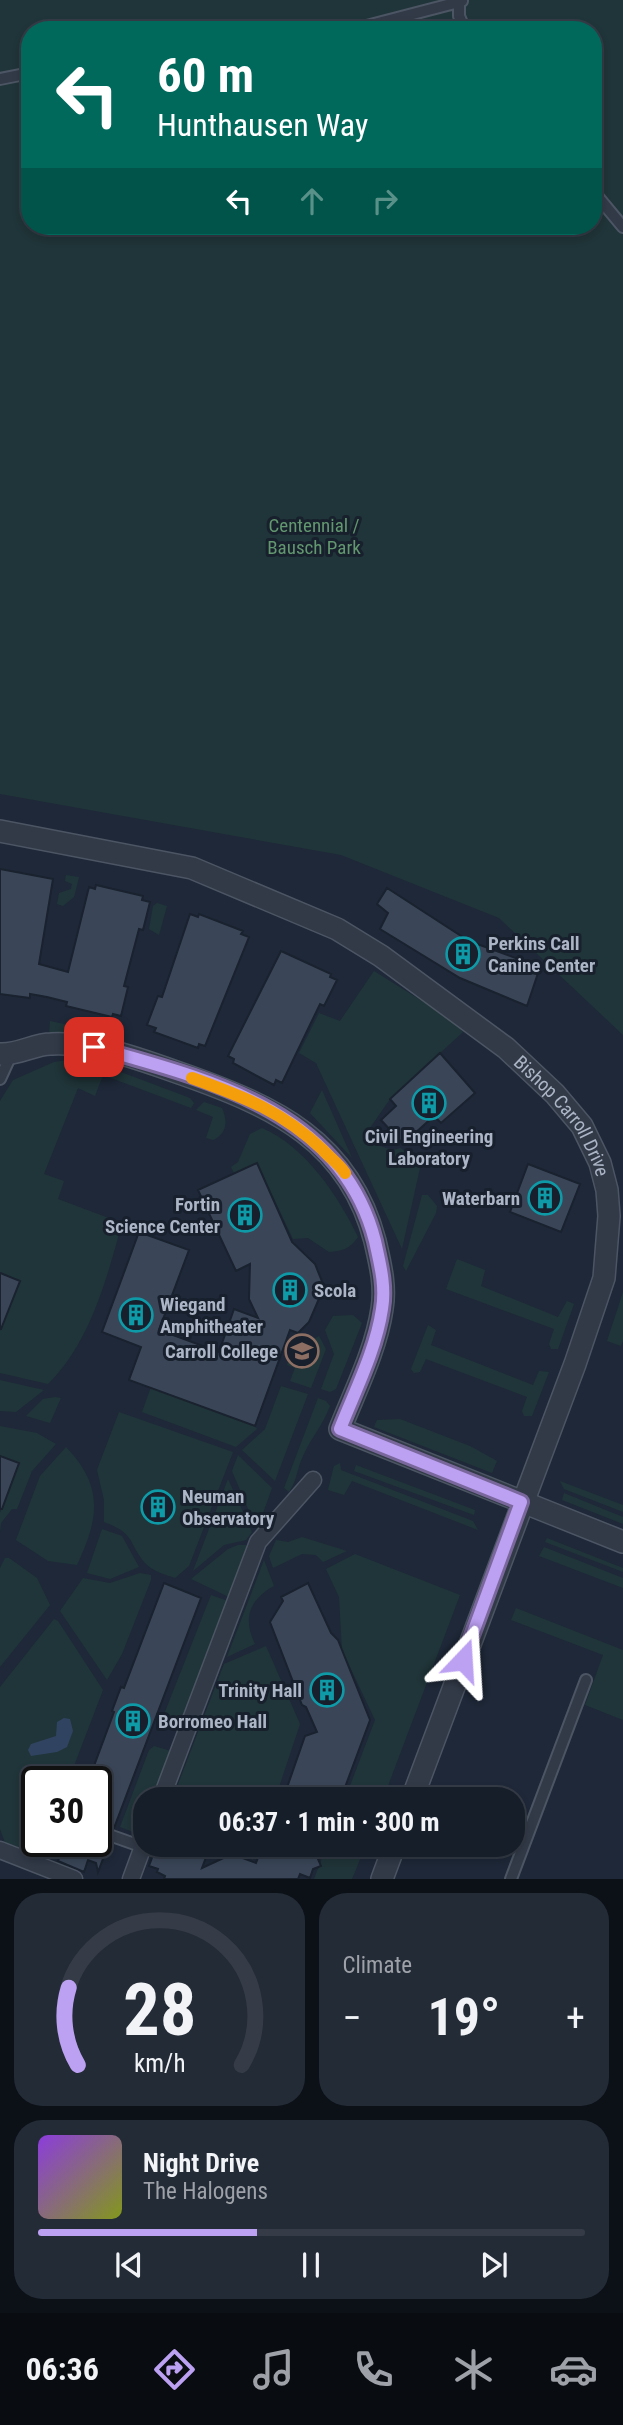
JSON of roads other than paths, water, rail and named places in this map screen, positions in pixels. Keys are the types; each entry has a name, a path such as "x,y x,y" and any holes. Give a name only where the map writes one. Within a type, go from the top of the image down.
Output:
{"street":[{"name":"Bishop Carroll Drive","path":"0,831 192,868 337,929 381,956 484,1029 555,1094 582,1126 600,1163 607,1190 608,1249 604,1278 575,1364 521,1502 416,1787"},
{"path":"6,1054 50,1043 94,1047 149,1063 251,1100 298,1126 343,1170 368,1213 384,1284 382,1309 374,1342 340,1429 623,1542"},
{"path":"166,1787 258,1542 313,1480"},
{"path":"0,1850 74,1879"},
{"path":"131,1879 139,1857"},
{"path":"382,1879 390,1857"}],"lane":[{"path":"385,21 462,1 459,16 461,21"},
{"path":"0,79 21,75"},
{"path":"602,202 623,227"},
{"path":"0,1079 6,1054"},
{"path":"511,1879 586,1680"},
{"path":"112,1836 133,1841"}],"water":[{"path":"64,1718 70,1719 73,1731 67,1747 57,1752 31,1756 28,1750 31,1744 56,1736 57,1722"}],"place":[{"name":"Perkins Call Canine Center","path":"463,954"},
{"name":"Civil Engineering Laboratory","path":"429,1103"},
{"name":"Waterbarn","path":"545,1198"},
{"name":"Fortin Science Center","path":"245,1215"},
{"name":"Scola","path":"290,1290"},
{"name":"Wiegand Amphitheater","path":"136,1315"},
{"name":"Carroll College","path":"302,1351"},
{"name":"Neuman Observatory","path":"158,1507"},
{"name":"Trinity Hall","path":"327,1690"},
{"name":"Borromeo Hall","path":"133,1721"}],"park label":[{"name":"Centennial / Bausch Park","path":"314,536"}]}
